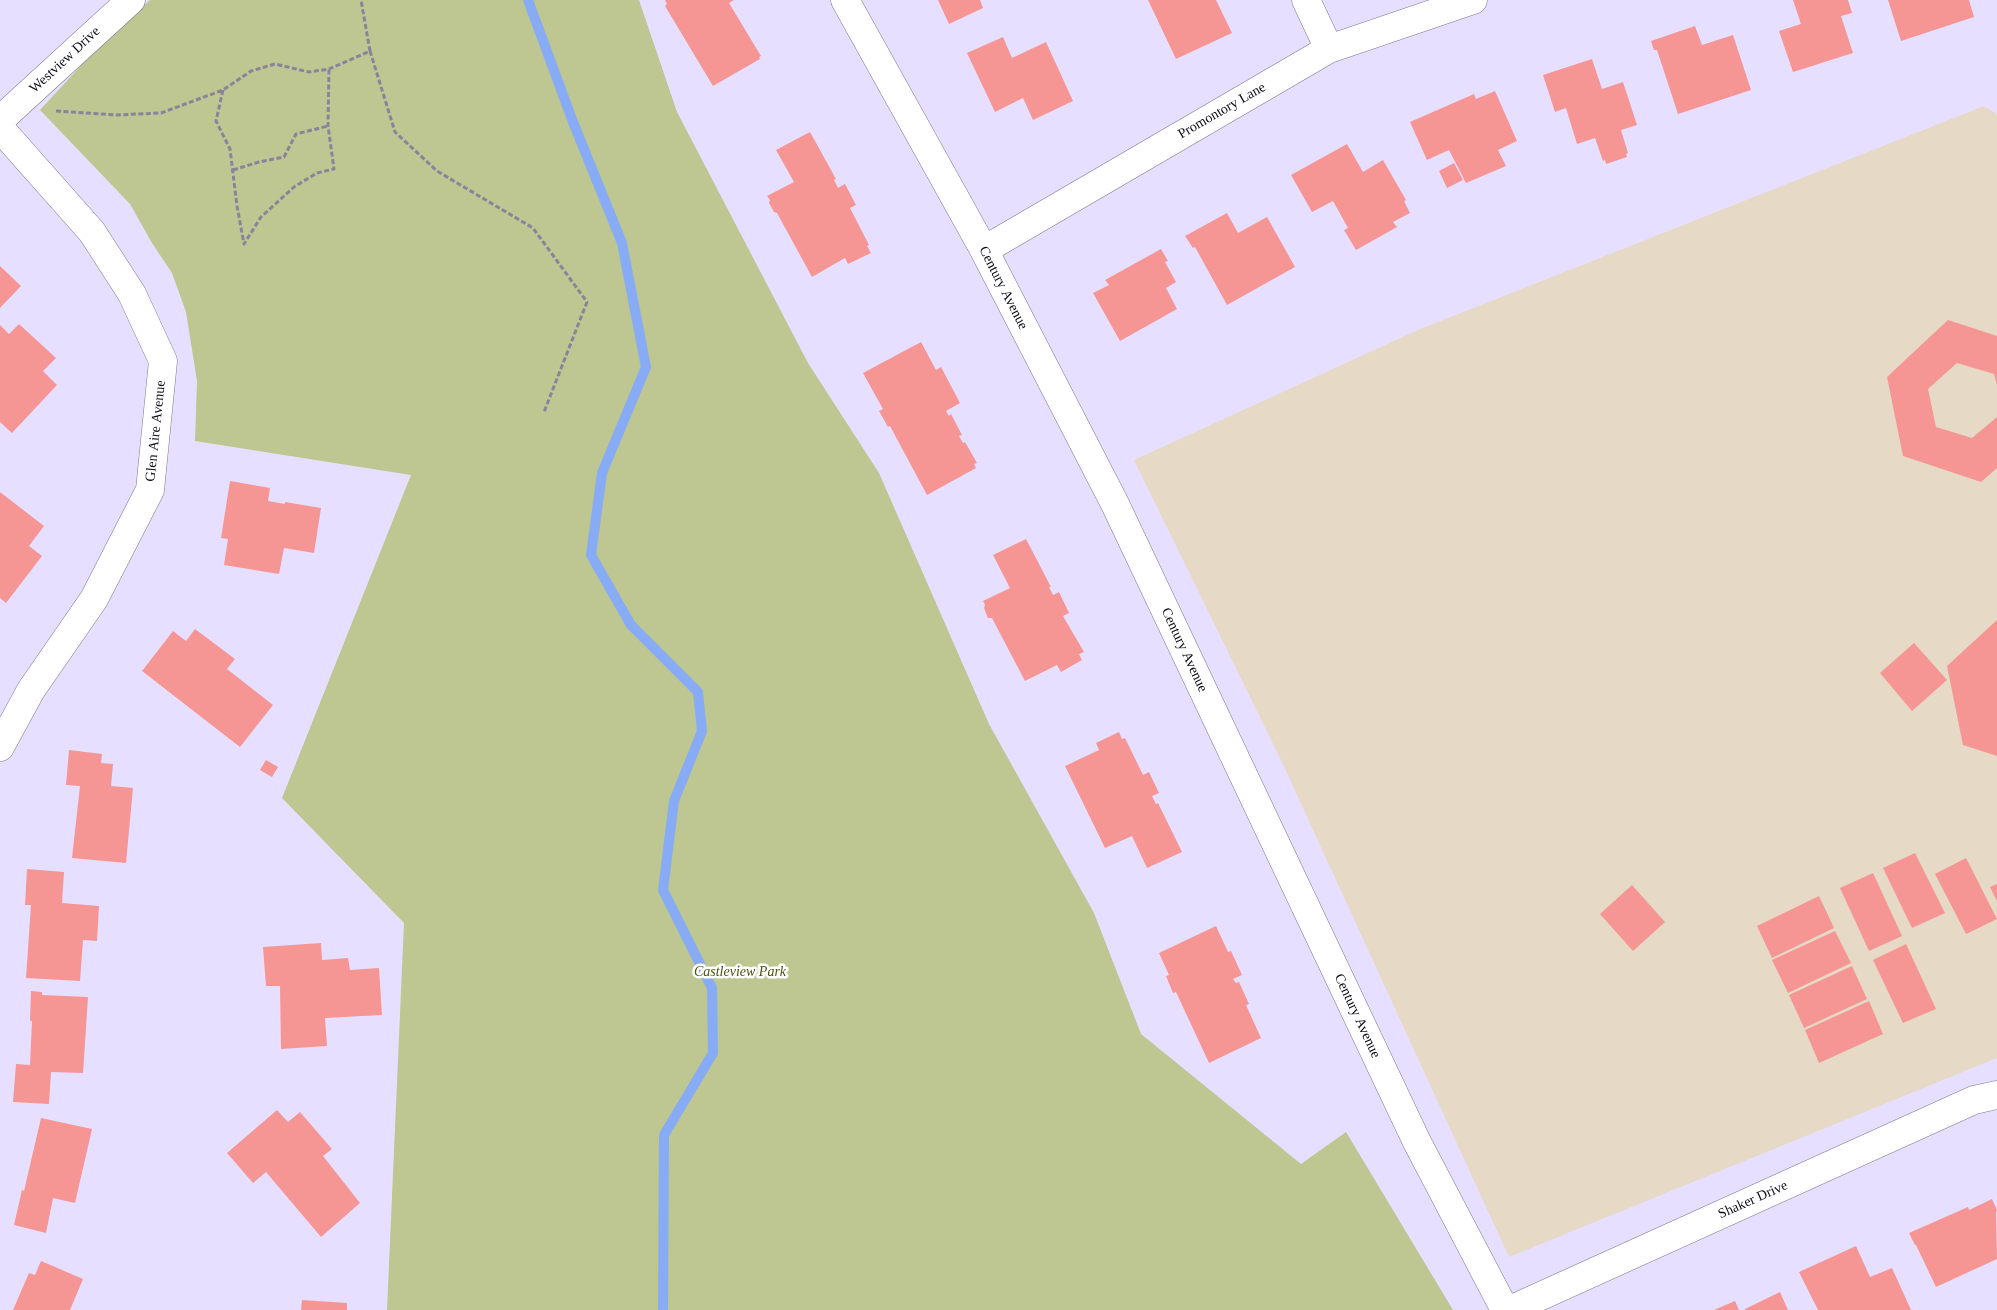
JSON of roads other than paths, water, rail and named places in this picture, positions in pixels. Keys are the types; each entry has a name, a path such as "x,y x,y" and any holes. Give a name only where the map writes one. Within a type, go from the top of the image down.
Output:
{"street":[{"name":"Westview Drive","path":"0,120 131,0"},
{"name":"Century Avenue","path":"845,0 984,250 1115,504 1417,1142 1505,1310"},
{"path":"1306,0 1329,49"},
{"name":"Promontory Lane","path":"984,250 1329,49 1473,0"},
{"name":"Glen Aire Avenue","path":"0,128 92,232 132,294 163,361 150,490 94,599 31,690 0,747"},
{"name":"Shaker Drive","path":"1510,1310 1974,1100 1997,1095"}],"waterway":[{"path":"528,0 573,122 622,243 646,367 602,473 591,555 631,625 698,692 702,731 674,801 663,890 712,988 713,1053 664,1135 663,1310"}],"park label":[{"name":"Castleview Park","path":"740,972"}]}
